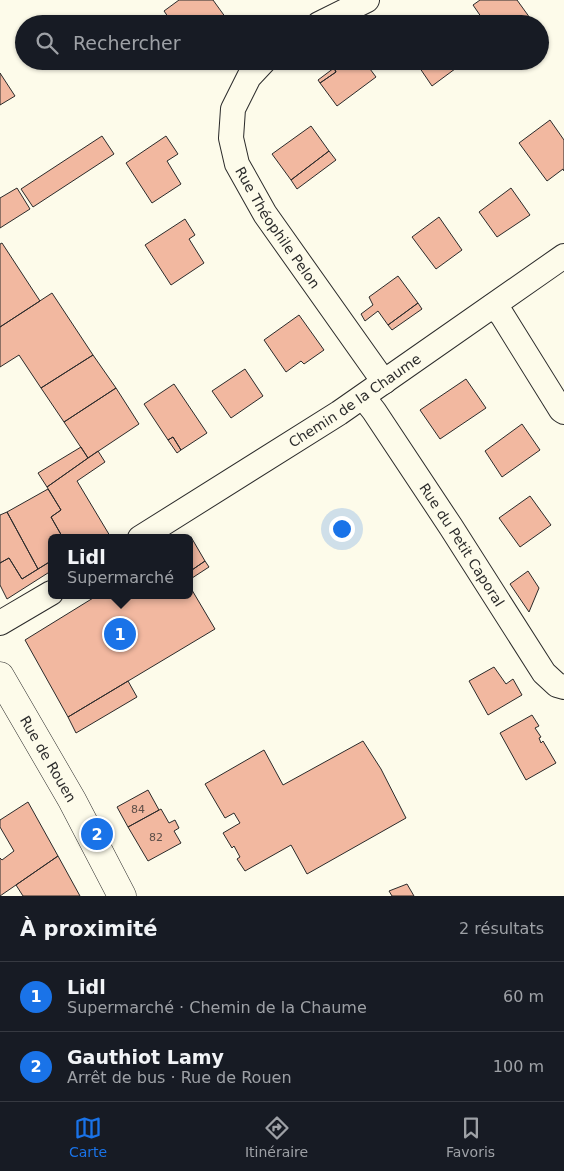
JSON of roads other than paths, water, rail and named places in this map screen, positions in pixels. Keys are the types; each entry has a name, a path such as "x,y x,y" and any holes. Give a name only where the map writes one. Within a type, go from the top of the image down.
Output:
{"main road":[{"name":"Rue de Rouen","path":"0,676 72,800 122,896"}],"street":[{"path":"337,15 367,0"},
{"name":"Rue Théophile Pelon","path":"256,70 249,77 233,109 231,138 237,164 266,214 384,382"},
{"name":"Chemin de la Chaume","path":"146,534 363,397 564,256"},
{"path":"492,306 502,316 564,412"},
{"name":"Rue du Petit Caporal","path":"363,397 374,410 451,527 544,673 557,685 564,687"},
{"path":"0,623 48,595"}],"place":[{"name":"Lidl","path":"120,634"},
{"name":"Gauthiot Lamy","path":"97,834"}]}
